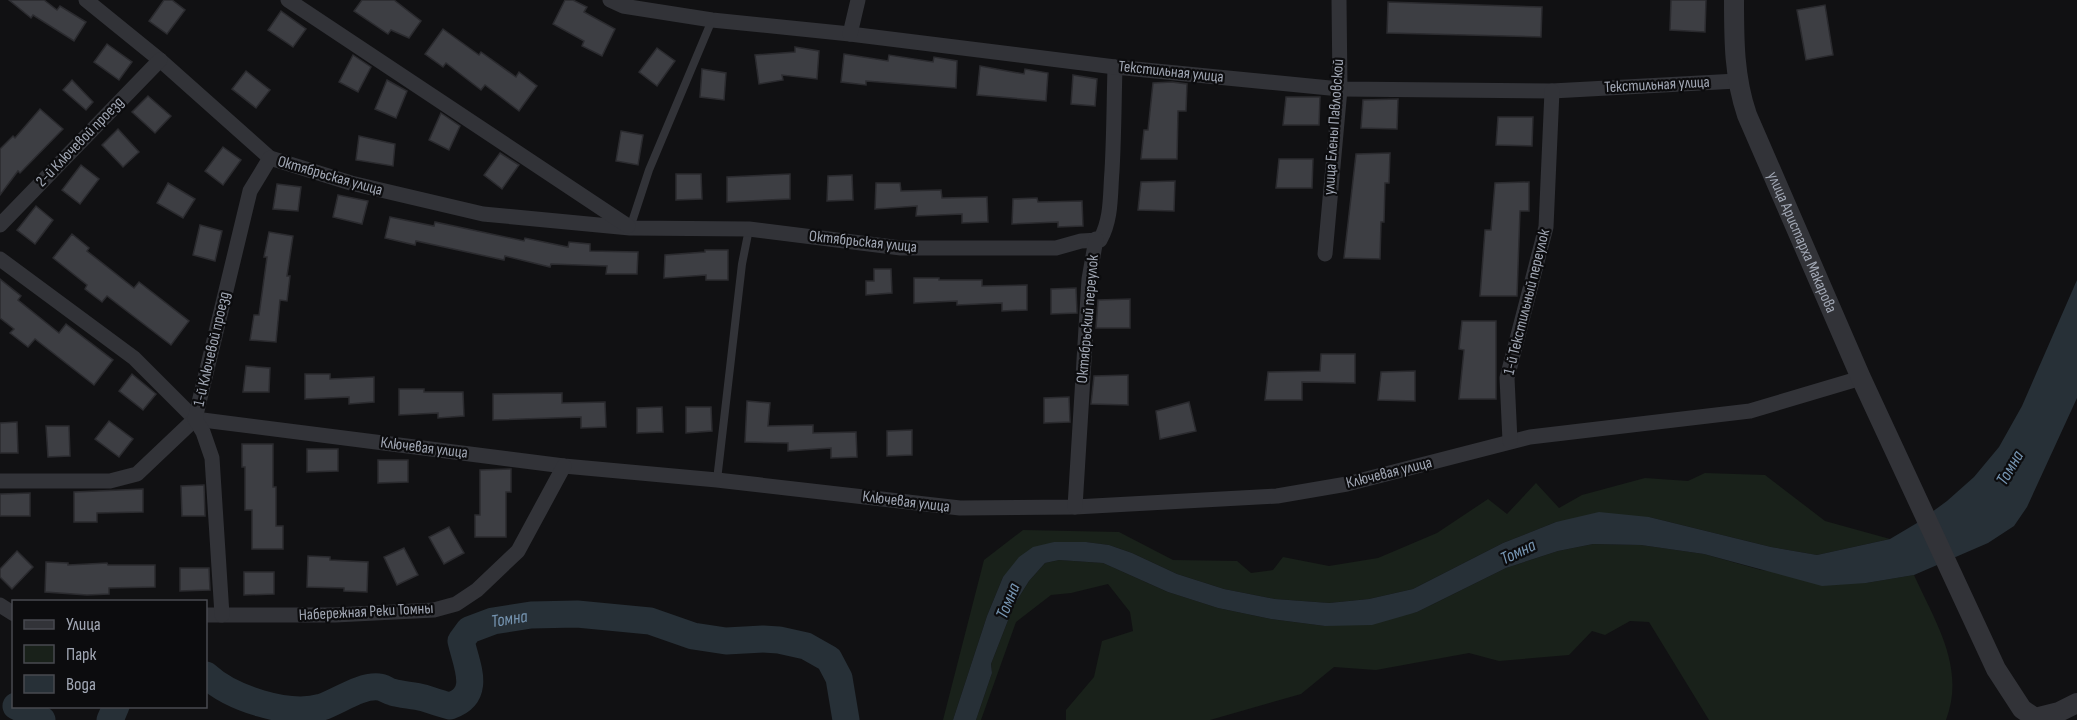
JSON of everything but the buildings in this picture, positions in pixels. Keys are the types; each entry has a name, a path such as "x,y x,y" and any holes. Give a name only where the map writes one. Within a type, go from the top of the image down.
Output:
{"street":[{"name":"Октябрьская улица","path":"86,0 160,60 270,158 351,183 483,214 630,228 749,229 902,248 1056,248 1096,239"},
{"path":"288,0 630,228"},
{"name":"Текстильная улица","path":"610,0 623,6 712,20 850,34 1115,67 1340,89 1552,91 1737,81"},
{"path":"850,34 858,0"},
{"name":"улица Елены Павловской","path":"1324,254 1340,89 1339,0"},
{"name":"улица Аристарха Макарова","path":"1734,0 1737,81 1747,115 1861,378 1949,569 2007,688 2022,709 2035,719"},
{"name":"2-й Ключевой проезд","path":"0,225 160,60"},
{"name":"Октябрьский переулок","path":"1075,507 1089,279 1096,239 1101,240 1106,230 1111,206 1115,67"},
{"name":"1-й Текстильный переулок","path":"1510,441 1507,378 1546,227 1552,91"},
{"name":"1-й Ключевой проезд","path":"222,615 212,458 203,432 195,419 250,191 270,158"},
{"path":"0,259 134,358 195,419 137,474 110,481 0,481"},
{"name":"Ключевая улица","path":"195,419 564,466 717,480 960,508 1075,507 1277,496 1347,484 1510,441 1542,435 1750,411 1861,378"},
{"name":"Набережная Реки Томны","path":"207,615 335,615 434,610 456,604 477,590 518,551 564,466"},
{"path":"2035,719 2059,712 2077,703"}],"lane":[{"path":"630,228 649,170 712,20"},
{"path":"717,480 742,264 749,229"}],"green space":[{"path":"1705,473 1765,475 1825,521 1890,539 1817,555 1771,547 1649,517 1556,522 1503,543 1413,589 1369,599 1329,603 1275,599 1224,589 1177,574 1109,545 1054,542 1003,577 987,616 953,720 943,720 984,560 1023,530 1119,532 1173,560 1237,561 1251,573 1273,570 1283,557 1329,566 1378,558 1437,533 1488,499 1507,514 1536,483 1559,508 1582,495 1645,478 1688,481"},
{"path":"1593,544 1641,545 1704,554 1761,570 1866,583 1914,575 1939,628 1950,663 1951,700 1946,720 1709,720 1649,622 1630,621 1605,635 1592,631 1569,655 1499,661 1469,653 1376,670 1334,667 1301,694 1210,720 1066,720 1066,710 1094,677 1102,641 1133,631 1130,612 1108,584 1071,593 1051,595 1016,622 981,720 976,720 992,673 991,664 1014,605 1029,581 1045,563 1059,560 1103,563 1168,592 1218,608 1271,619 1325,626 1417,612 1506,568 1558,551"}],"water":[{"path":"2077,280 2077,398 2027,507 2014,526 1988,543 1914,575 1866,583 1822,586 1704,554 1641,545 1593,544 1558,551 1506,568 1417,612 1372,625 1325,626 1271,619 1218,608 1168,592 1103,563 1059,560 1045,563 1029,581 1014,605 991,664 992,673 976,720 953,720 987,616 1003,577 1019,557 1033,547 1054,542 1109,545 1177,574 1224,589 1275,599 1329,603 1369,599 1413,589 1503,543 1556,522 1599,512 1649,517 1771,547 1817,555 1890,539 1947,501 1974,477 1999,447 2022,406"}],"waterway":[{"name":"Томна","path":"207,676 245,698 293,709 322,707 372,687 381,687 392,692 450,706 460,701 466,695 469,687 469,670 461,641 469,630 493,621 531,615 577,614 650,621 693,636 726,641 763,639 806,646 829,659 839,678 846,720"},
{"name":"Томна","path":"20,708 42,720"},
{"name":"Томна","path":"110,720 115,708"}]}
